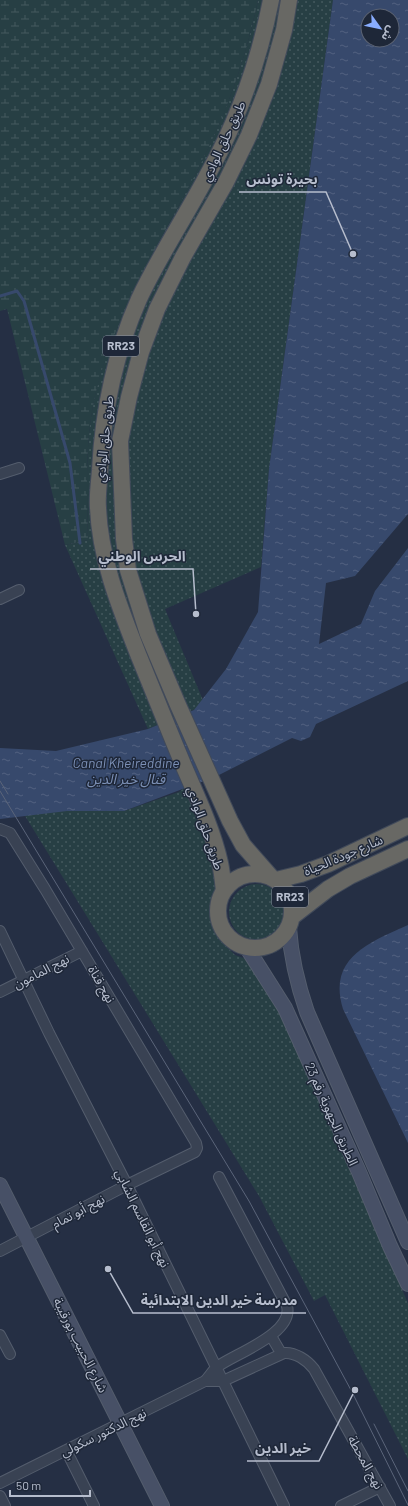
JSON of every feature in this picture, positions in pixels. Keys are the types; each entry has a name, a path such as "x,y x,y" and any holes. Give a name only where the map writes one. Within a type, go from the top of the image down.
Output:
{"highway":[{"name":"طريق حلق الوادي","path":"224,891 218,853 198,800 161,712 108,573 101,535 98,507 101,439 109,392 121,346 139,300 165,248 209,174 232,127 252,76 271,0"},
{"name":"طريق حلق الوادي","path":"273,879 243,845 230,821 148,634 128,570 124,539 120,441 129,396 141,352 157,309 183,257 226,182 249,135 269,84 284,30 289,0"},
{"name":"شارع جودة الحياة","path":"273,879 301,874 328,864 408,826"},
{"name":"شارع جودة الحياة","path":"291,922 328,889 350,876 408,849"},
{"name":"RR23","path":"224,891 233,881 245,876 258,874 273,879"},
{"name":"الطريق الجهوية رقم 23","path":"273,879 284,887 290,896 292,906 291,922"},
{"name":"الطريق الجهوية رقم 23","path":"224,891 219,902 218,914 221,926 231,940 236,944 247,948"},
{"name":"RR23","path":"247,948 260,949 272,945 282,938 291,922"}],"main road":[{"name":"الطريق الجهوية رقم 23","path":"291,922 291,952 296,980 307,1012 408,1242"},
{"name":"الطريق الجهوية رقم 23","path":"247,948 285,1008 408,1284"},
{"name":"شارع الحبيب بورقيبة","path":"0,1185 162,1506"}],"street":[{"path":"0,474 19,468"},
{"path":"0,600 19,590"},
{"name":"نهج قناة","path":"0,828 8,831 12,835 197,1147"},
{"name":"نهج أبو القاسم الشابي","path":"0,931 23,980 217,1367 284,1506"},
{"name":"نهج المامون","path":"0,992 82,951"},
{"name":"نهج أبو تمام","path":"0,1251 127,1185 195,1152 197,1147"},
{"path":"205,1381 217,1367 272,1336 286,1318 288,1310 219,1177"},
{"path":"0,1335 10,1354"},
{"path":"205,1381 223,1381 280,1353 272,1336"},
{"name":"نهج المحطة","path":"280,1353 288,1352 297,1355 310,1364 314,1369 390,1506"},
{"name":"نهج الدكتور سكولي","path":"0,1483 205,1381"},
{"path":"66,1450 94,1506"},
{"path":"340,1506 380,1487"},
{"path":"0,1496 5,1506"}],"green space":[{"path":"0,0 258,0 248,43 235,85 219,125 200,165 143,272 107,355 98,384 90,422 87,461 88,540 65,545 7,309 0,311"},
{"path":"258,0 333,0 269,469 261,567 165,609 205,705 148,729 65,545 88,540 87,461 90,422 98,383 107,354 143,271 200,165 219,125 235,84 248,43"},
{"path":"187,786 203,824 218,890 213,901 212,917 217,932 227,947 235,955 249,960 274,992 291,1036 408,1303 408,1459 325,1295 314,1301 259,1196 22,811 124,811 179,792"},
{"path":"251,884 263,884 273,888 281,896 285,906 285,918 281,928 273,936 263,940 251,940 241,936 233,928 229,918 229,906 233,896 241,888"}],"water":[{"name":"Canal Kheireddine قنال خير الدين","path":"333,0 408,0 408,514 355,576 326,583 319,644 361,624 375,591 408,548 408,681 316,724 310,737 301,741 292,738 217,776 124,811 67,811 0,819 0,748 56,751 148,729 194,710 226,669 258,612 269,469"},
{"path":"408,925 408,1143 343,1009 340,991 341,977 347,964 355,954 380,938"}],"waterway":[{"path":"0,296 17,291 24,301 70,463 80,543"}],"tram line":[{"path":"0,781 8,794"},
{"path":"0,791 249,1201 352,1392 408,1505"},
{"path":"374,1424 408,1491"}],"place":[{"name":"بحيرة تونس","path":"353,254"},
{"name":"الحرس الوطني","path":"196,614"},
{"name":"مدرسة خير الدين الابتدائية","path":"108,1269"},
{"name":"خير الدين","path":"355,1390"}]}
